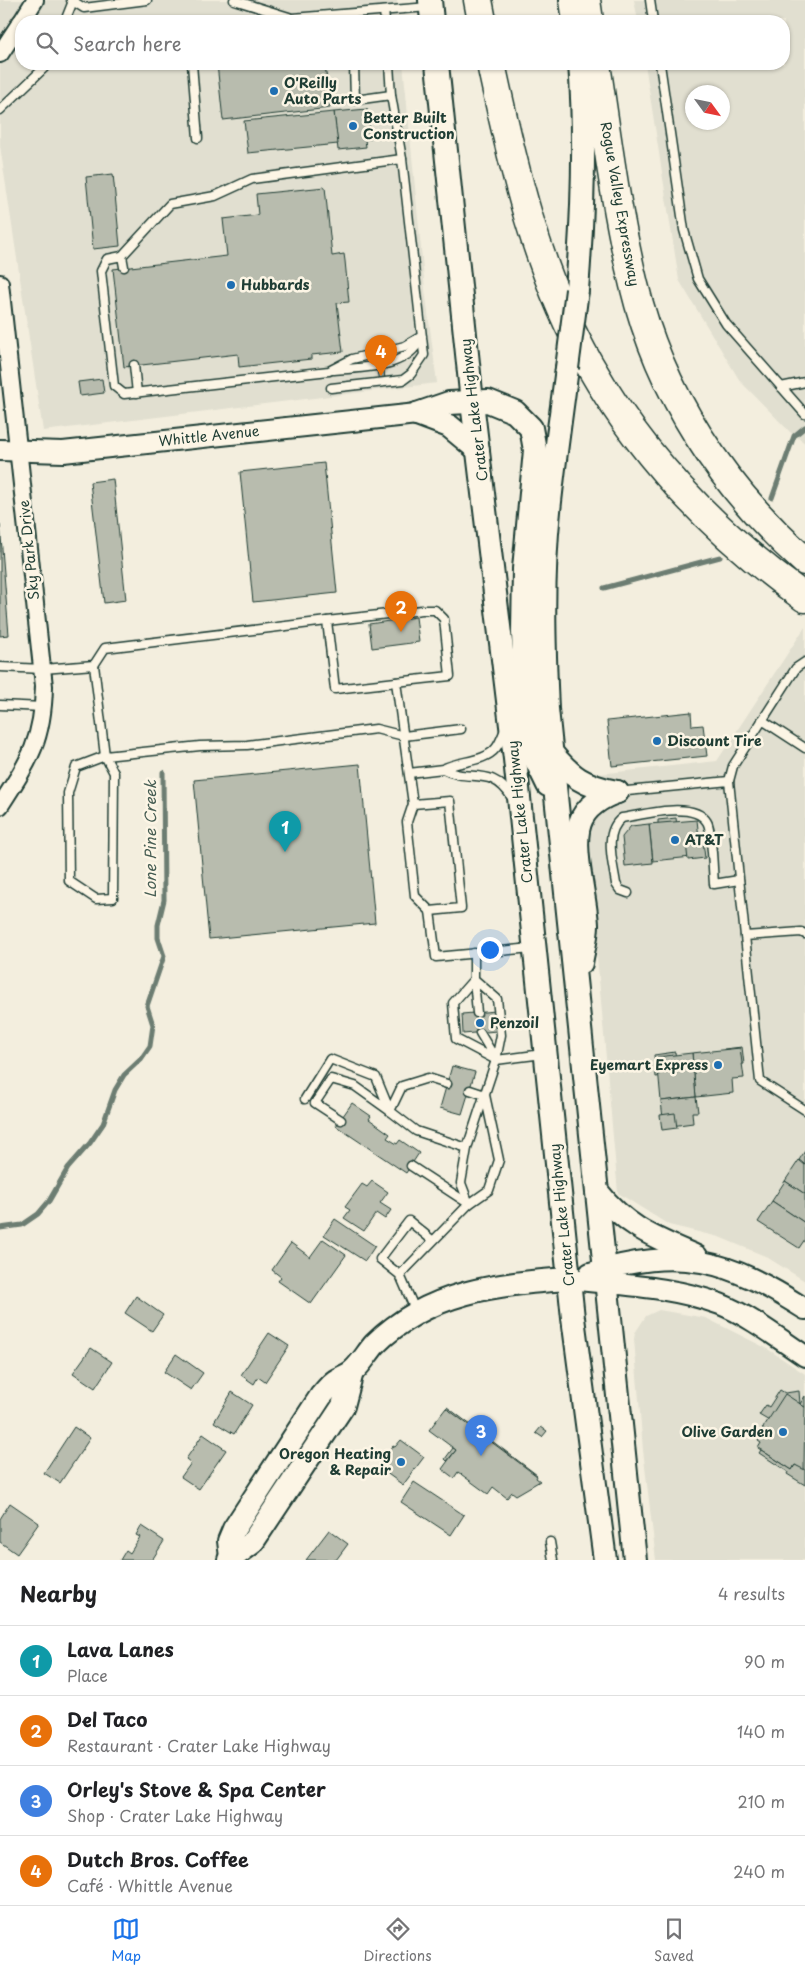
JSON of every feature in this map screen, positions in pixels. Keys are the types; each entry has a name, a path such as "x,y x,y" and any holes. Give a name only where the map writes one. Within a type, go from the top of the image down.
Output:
{"highway":[{"path":"478,0 481,15"},
{"path":"586,0 588,15"},
{"path":"493,70 517,174 534,232 553,286 588,363 648,452 686,496 731,540 805,598"},
{"name":"Rogue Valley Expressway","path":"597,70 619,213 634,285 656,352 670,384 698,437 748,504 805,561"}],"main road":[{"path":"571,0 573,15"},
{"name":"Crater Lake Highway","path":"438,70 472,402 510,719 569,1279 605,1560"},
{"path":"580,70 584,143 583,216 577,290 549,512 543,624 550,751 607,1276 635,1560"},
{"path":"417,414 449,403 488,401 516,412 531,428 535,450 524,569 523,632 526,704 532,752 556,801"},
{"path":"417,414 449,426 478,450"},
{"path":"550,751 567,772 584,784 617,792"},
{"path":"576,990 587,927 577,838 580,822 588,810 603,797 617,792"},
{"path":"230,1559 229,1541 234,1529 321,1396 335,1381 352,1372 376,1344 426,1307 464,1293 503,1284 569,1279"}],"street":[{"path":"25,15 35,0"},
{"path":"0,54 15,31"},
{"name":"Sky Park Drive","path":"0,283 9,450 43,669 44,707 39,733 30,759 0,806"},
{"name":"Whittle Avenue","path":"9,450 63,452 417,414"},
{"path":"598,1191 613,1210 636,1227 776,1291 805,1309"},
{"path":"607,1276 626,1262 679,1258 715,1263"},
{"path":"569,1279 607,1276 686,1293 721,1305 805,1356"}],"lane":[{"path":"66,15 72,1 84,8 148,0"},
{"path":"234,0 283,15"},
{"path":"650,0 652,15"},
{"path":"361,15 384,11 431,9"},
{"path":"384,11 384,15"},
{"path":"0,110 42,70"},
{"path":"192,70 198,138"},
{"path":"354,70 355,100 391,95"},
{"path":"331,388 404,380 411,374 424,355 402,159 391,95 389,70"},
{"path":"661,70 684,230 696,272 710,301 726,324 805,414"},
{"path":"402,159 358,167 252,179 215,196 170,204 122,256 107,259 101,271 114,386 124,394 137,393 329,371 401,360 415,350 422,336"},
{"path":"122,256 124,267"},
{"path":"329,371 352,359 405,346 422,336"},
{"path":"134,365 137,393"},
{"path":"781,387 805,382"},
{"path":"327,621 335,689 450,676 444,619 435,610 422,610 327,621 105,648 94,665 105,756 114,772 113,898 96,899 69,881 68,793 76,767 105,756 200,746 248,745 376,729 404,736 461,729"},
{"path":"805,662 796,668 762,720 733,766 729,781 760,1081 805,1110"},
{"path":"0,667 43,669 94,665"},
{"path":"396,682 413,804 407,822 415,896 430,911 436,957 534,948"},
{"path":"0,705 44,707"},
{"path":"409,773 443,769 453,763 484,757 496,748 510,719"},
{"path":"762,720 805,748"},
{"path":"443,769 453,775 485,776 498,782 510,794 518,808"},
{"path":"617,792 729,781"},
{"path":"413,804 450,801 461,908 430,911"},
{"path":"628,894 620,890 616,884 611,832 614,824 622,818 684,810 700,814 708,823 714,884 739,880"},
{"path":"745,936 801,932 805,934"},
{"path":"474,953 474,979 478,1013"},
{"path":"474,979 453,1003 456,1040 496,1060 545,1054"},
{"path":"469,1204 461,1184 467,1148 496,1060 501,1035 498,999 474,979"},
{"path":"480,1033 496,1060"},
{"path":"305,1099 330,1059 376,1077 390,1111"},
{"path":"390,1111 402,1086 428,1078 447,1084"},
{"path":"341,1120 315,1103 331,1079 355,1086 416,1131 467,1148"},
{"path":"470,1090 485,1095"},
{"path":"400,1275 469,1204 489,1190 499,1160 485,1095"},
{"path":"411,1166 469,1204"},
{"path":"417,1314 400,1275 380,1259 409,1221 432,1240"},
{"path":"550,1542 553,1560"}],"shaded area":[{"path":"0,0 397,0 398,15 15,15 15,70 404,70 425,290 437,383 43,431 0,146"},
{"path":"634,0 805,0 805,443 790,432 740,381 679,280 646,70 790,70 790,15 637,15"},
{"path":"805,627 805,1281 765,1256 719,1237 669,1225 618,1193 581,776 717,761"},
{"path":"659,1310 706,1318 766,1348 805,1374 805,1560 656,1560 643,1450 634,1339 635,1333 646,1316"}],"building":[{"name":"O'Reilly Auto Parts","path":"218,70 326,70 330,108 223,120"},
{"name":"Better Built Construction","path":"367,109 371,139 365,140 366,147 338,150 334,112"},
{"path":"334,112 338,144 248,153 244,121"},
{"path":"113,174 120,246 93,249 86,177"},
{"name":"Hubbards","path":"325,187 332,256 344,254 345,261 349,302 337,303 343,352 311,355 311,359 239,367 238,354 124,367 113,269 227,256 223,219 258,215 256,194"},
{"path":"384,370 385,380 379,381 377,371"},
{"path":"102,379 104,393 80,396 78,382"},
{"path":"324,463 337,593 253,602 240,472"},
{"path":"113,479 126,600 104,603 90,482"},
{"path":"0,524 9,635 0,636"},
{"path":"416,617 419,642 372,648 369,624"},
{"name":"Discount Tire","path":"691,712 692,726 703,725 707,756 612,766 607,721"},
{"path":"360,764 375,923 209,939 194,780"},
{"path":"676,818 677,826 658,828 658,820"},
{"name":"AT&T","path":"697,820 701,856 653,861 649,824"},
{"path":"649,824 653,863 625,866 622,837 631,826"},
{"path":"703,841 705,858 688,860 686,843"},
{"name":"Penzoil","path":"496,1011 497,1031 463,1034 462,1014"},
{"path":"742,1047 744,1064 726,1066 724,1049"},
{"name":"Eyemart Express","path":"740,1048 744,1078 732,1079 733,1093 696,1097 692,1053"},
{"path":"675,1052 678,1074 656,1077 654,1055"},
{"path":"692,1053 696,1097 661,1101 657,1057"},
{"path":"452,1066 475,1072 462,1114 440,1108"},
{"path":"696,1097 698,1112 692,1112 693,1123 664,1127 661,1101"},
{"path":"352,1103 371,1116 369,1119 390,1134 387,1138 397,1144 400,1140 419,1153 406,1173 336,1126"},
{"path":"675,1113 677,1128 662,1130 660,1115"},
{"path":"805,1151 805,1165 799,1160"},
{"path":"799,1160 805,1165 805,1194 785,1181"},
{"path":"372,1181 388,1192 380,1203 391,1210 385,1219 376,1213 364,1231 344,1218 350,1210 345,1207 362,1184 367,1187"},
{"path":"785,1181 805,1194 805,1223 772,1201"},
{"path":"772,1201 805,1223 805,1239 799,1248 758,1222"},
{"path":"335,1219 375,1246 365,1261 324,1235"},
{"path":"323,1239 346,1255 311,1304 278,1281 281,1277 272,1270 291,1243 310,1257"},
{"path":"136,1296 163,1315 152,1331 125,1313"},
{"path":"269,1333 289,1346 265,1382 258,1377 254,1384 241,1375"},
{"path":"91,1348 112,1362 95,1388 73,1373"},
{"path":"176,1354 203,1373 191,1390 164,1372"},
{"path":"780,1390 785,1393 799,1391 800,1404 785,1404 785,1400 771,1422 759,1415 766,1405 769,1407"},
{"path":"232,1392 252,1405 234,1434 214,1422"},
{"name":"Olive Garden","path":"785,1394 805,1407 804,1471 795,1465 792,1470 758,1448 761,1443 758,1441 763,1433 761,1431"},
{"path":"805,1396 805,1407 800,1404"},
{"path":"447,1407 537,1475 535,1477 445,1410"},
{"path":"446,1408 537,1476 536,1478 540,1481 516,1495 512,1492 507,1498 493,1487 488,1494 458,1472 454,1478 442,1469 456,1450 429,1430"},
{"path":"74,1427 90,1438 60,1483 44,1473"},
{"path":"541,1427 547,1431 542,1437 536,1433"},
{"path":"203,1434 226,1450 199,1489 181,1477 191,1463 186,1459"},
{"name":"Oregon Heating & Repair","path":"401,1440 424,1457 403,1485 378,1467 393,1446 395,1447"},
{"path":"453,1448 456,1450 447,1461 445,1459"},
{"path":"761,1450 792,1470 795,1465 805,1470 805,1485 759,1453"},
{"path":"414,1482 464,1515 451,1535 401,1502"},
{"path":"10,1503 39,1523 17,1554 0,1542 0,1519"},
{"path":"141,1526 164,1541 152,1560 120,1560 126,1550 130,1553 140,1537 136,1535"},
{"path":"329,1530 348,1544 336,1560 306,1560"}],"waterway":[{"name":"Lone Pine Creek","path":"772,498 794,436 805,427"},
{"name":"Lone Pine Creek","path":"604,588 720,557"},
{"name":"Lone Pine Creek","path":"0,1228 22,1225 38,1214 49,1201 68,1168 90,1143 103,1124 115,1090 124,1075 141,1059 150,1046 153,1025 147,1006 164,956 158,938 158,925 164,900 163,772"}],"place":[{"name":"O'Reilly Auto Parts","path":"274,91"},
{"name":"Better Built Construction","path":"353,126"},
{"name":"Hubbards","path":"231,285"},
{"name":"Dutch Bros. Coffee","path":"381,376"},
{"name":"Del Taco","path":"401,632"},
{"name":"Discount Tire","path":"657,741"},
{"name":"AT&T","path":"675,840"},
{"name":"Lava Lanes","path":"285,852"},
{"name":"Penzoil","path":"480,1023"},
{"name":"Eyemart Express","path":"718,1065"},
{"name":"Olive Garden","path":"783,1432"},
{"name":"Orley's Stove & Spa Center","path":"481,1456"},
{"name":"Oregon Heating & Repair","path":"401,1462"}]}
